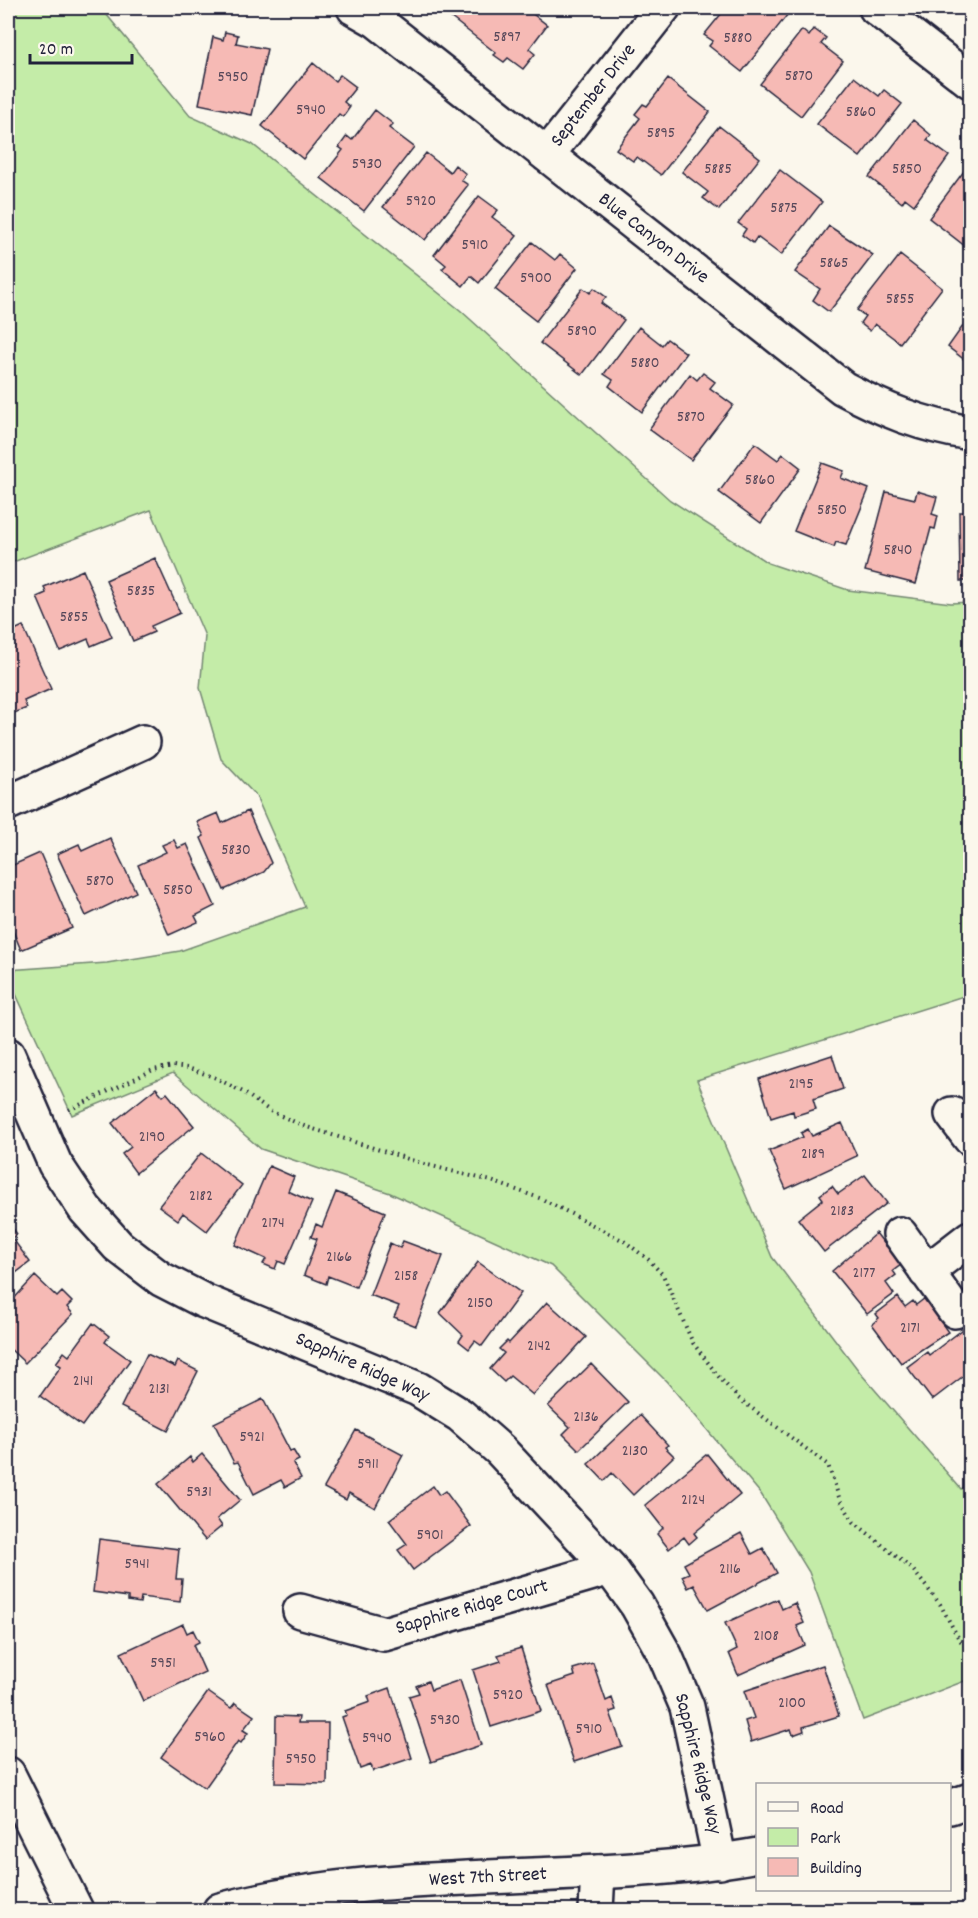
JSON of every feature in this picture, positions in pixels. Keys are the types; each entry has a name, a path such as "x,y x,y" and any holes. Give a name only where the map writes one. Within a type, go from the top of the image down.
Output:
{"street":[{"name":"Blue Canyon Drive","path":"354,8 377,21 843,388 887,412 935,427 970,433"},
{"name":"September Drive","path":"547,155 663,8"},
{"path":"876,8 970,81"},
{"path":"8,803 143,742"},
{"name":"Sapphire Ridge Way","path":"8,1055 55,1164 85,1209 118,1246 161,1279 204,1301 418,1389 460,1415 500,1450 610,1568 637,1605 665,1655 687,1707 720,1862"},
{"path":"900,1234 955,1311"},
{"path":"926,1272 970,1238"},
{"name":"Sapphire Ridge Court","path":"300,1611 384,1634 610,1568"},
{"path":"8,1774 76,1911"},
{"path":"951,1807 970,1800"},
{"name":"West 7th Street","path":"220,1911 354,1887 598,1872 720,1862 756,1855"},
{"path":"597,1911 598,1872"}],"path":[{"path":"39,1128 64,1112 153,1070 172,1066 188,1068 216,1078 243,1092 270,1111 304,1126 521,1192 624,1241 649,1260 663,1275 693,1343 719,1377 738,1398 828,1465 840,1500 854,1522 913,1570 940,1604 959,1639 970,1651"}],"green space":[{"path":"8,8 82,8 106,14 190,116 252,144 460,310 670,500 768,563 848,590 951,603 970,602 970,994 697,1080 772,1257 862,1375 961,1489 970,1483 970,1679 863,1720 809,1572 761,1494 667,1382 551,1266 390,1193 261,1149 173,1073 72,1115 8,977 8,970 107,963 180,951 305,907 256,796 221,759 200,688 205,636 151,510 8,564"}],"building":[{"path":"458,8 525,8 547,25 529,49 535,54 523,69 508,58 504,62 494,55 496,53 450,17"},
{"path":"726,8 779,8 788,14 742,72 709,46 713,41 704,35"},
{"path":"814,29 826,38 821,44 843,61 801,116 760,84 802,30 809,36"},
{"path":"225,32 238,35 236,43 267,49 252,115 199,104 213,37 223,40"},
{"path":"313,63 335,81 340,75 356,87 344,102 350,107 343,117 339,114 303,159 262,126"},
{"path":"854,77 879,96 884,90 902,104 860,157 817,124"},
{"path":"668,79 710,112 661,175 637,157 633,161 616,149 640,118 635,114 643,104 647,106"},
{"path":"375,110 393,124 389,128 414,147 364,211 321,178 343,150 339,147 347,136 352,140"},
{"path":"913,120 931,135 927,140 949,156 914,205 905,198 902,203 869,177"},
{"path":"719,126 760,158 719,210 703,198 708,192 682,172"},
{"path":"426,153 450,172 455,165 466,174 461,180 468,185 425,240 383,207"},
{"path":"970,163 970,250 929,218"},
{"path":"780,170 822,202 781,255 757,237 753,243 742,235 746,229 738,223"},
{"path":"479,196 498,210 492,217 517,236 479,283 471,276 463,286 442,269 446,265 434,255"},
{"path":"829,226 873,255 829,312 813,300 820,289 795,272"},
{"path":"532,242 555,260 560,254 577,268 536,321 495,289"},
{"path":"900,255 942,288 900,343 875,324 870,331 860,323 865,316 857,310"},
{"path":"583,288 590,293 594,288 606,297 601,303 624,320 582,375 540,343"},
{"path":"970,316 970,364 948,347"},
{"path":"639,327 662,345 667,339 686,353 642,412 609,386 613,380 604,374"},
{"path":"703,373 715,382 710,388 733,405 691,460 649,429 690,374 697,380"},
{"path":"755,443 778,460 783,454 801,468 761,523 719,492"},
{"path":"822,463 844,471 841,478 869,489 846,545 836,542 834,547 794,531"},
{"path":"917,491 937,497 932,514 938,516 935,529 931,528 916,584 865,571 886,492 915,499"},
{"path":"959,512 968,512 970,581 960,581"},
{"path":"155,558 180,613 151,626 154,632 133,641 106,580"},
{"path":"83,570 112,637 91,646 88,639 60,651 37,597 46,593 44,587"},
{"path":"23,626 51,689 24,701 27,708 14,713 11,707 8,708 8,633"},
{"path":"248,811 271,863 264,872 224,890 201,838 204,836 197,822 218,813 222,823"},
{"path":"110,838 136,892 86,916 57,854 79,844 82,851"},
{"path":"174,840 178,848 187,844 215,906 195,916 198,922 169,935 138,865 166,852 162,845"},
{"path":"40,853 72,928 21,950 8,919 8,858 11,866"},
{"path":"832,1055 843,1089 813,1099 816,1109 794,1116 793,1111 771,1118 759,1079"},
{"path":"156,1088 163,1096 167,1093 194,1126 136,1173 122,1154 131,1147 112,1123"},
{"path":"842,1123 857,1156 786,1189 769,1151 803,1137 801,1133 808,1129 812,1136"},
{"path":"201,1153 242,1185 207,1231 183,1213 178,1220 159,1206"},
{"path":"269,1166 294,1177 288,1191 312,1202 285,1264 278,1261 275,1269 263,1264 266,1259 235,1245"},
{"path":"865,1175 887,1203 824,1252 798,1219 823,1199 820,1195 832,1186 838,1194"},
{"path":"336,1192 385,1212 356,1287 328,1276 326,1284 304,1275 317,1239 311,1237 316,1224 322,1227"},
{"path":"8,1222 17,1234 12,1238 30,1262 8,1279"},
{"path":"876,1233 886,1246 892,1242 906,1261 893,1271 896,1275 886,1283 894,1294 867,1314 832,1271"},
{"path":"403,1241 443,1256 416,1326 394,1317 399,1306 370,1295 390,1243 400,1248"},
{"path":"478,1262 521,1293 482,1346 475,1341 469,1349 459,1341 463,1335 440,1313"},
{"path":"35,1276 57,1297 62,1292 72,1302 67,1307 73,1314 25,1363 8,1347 8,1305"},
{"path":"929,1295 944,1314 938,1318 948,1332 901,1363 872,1324 879,1318 876,1314 898,1297 905,1307 913,1301 916,1305"},
{"path":"547,1302 586,1337 533,1395 510,1376 504,1382 490,1369 504,1353 499,1349 507,1341 509,1343"},
{"path":"93,1323 109,1336 105,1342 130,1360 82,1426 40,1396 61,1366 56,1363 64,1352 69,1356"},
{"path":"970,1324 970,1371 932,1400 907,1367 927,1352 929,1355"},
{"path":"147,1354 175,1367 178,1361 198,1371 168,1431 121,1407"},
{"path":"591,1364 628,1402 579,1450 563,1434 570,1427 548,1406"},
{"path":"263,1399 290,1451 293,1450 299,1460 293,1463 301,1478 285,1487 281,1480 254,1494 238,1462 234,1463 214,1423"},
{"path":"640,1415 668,1445 665,1447 674,1456 633,1495 612,1473 604,1481 588,1464"},
{"path":"356,1430 403,1455 375,1508 349,1493 346,1500 324,1488"},
{"path":"202,1454 240,1500 217,1519 222,1526 205,1540 158,1484 190,1457 193,1462"},
{"path":"707,1454 740,1495 694,1533 697,1537 689,1544 684,1537 669,1549 657,1534 663,1528 645,1505"},
{"path":"433,1486 439,1495 445,1491 471,1526 413,1570 398,1550 407,1544 389,1520"},
{"path":"741,1533 752,1554 763,1548 777,1573 708,1610 694,1585 688,1588 682,1576 689,1573 684,1564"},
{"path":"99,1539 179,1549 176,1579 182,1579 180,1602 141,1597 140,1603 128,1601 128,1597 93,1592"},
{"path":"778,1599 782,1609 795,1603 804,1623 797,1626 805,1645 738,1675 729,1653 737,1649 725,1623"},
{"path":"183,1624 187,1633 193,1630 199,1642 193,1645 205,1672 143,1701 121,1653"},
{"path":"521,1648 541,1711 491,1727 473,1670 501,1661 498,1655"},
{"path":"593,1663 606,1701 612,1698 616,1710 610,1712 622,1746 574,1762 548,1685 575,1676 573,1669"},
{"path":"823,1665 839,1716 803,1727 804,1731 793,1735 791,1729 751,1742 745,1721 754,1718 744,1691"},
{"path":"460,1680 481,1745 431,1762 409,1696 419,1693 416,1686 428,1681 431,1690"},
{"path":"390,1688 412,1758 373,1771 371,1765 360,1769 342,1717 347,1715 345,1711 370,1702 368,1696"},
{"path":"208,1692 231,1708 235,1703 254,1716 243,1730 248,1733 241,1743 238,1741 205,1788 161,1757"},
{"path":"276,1716 299,1717 298,1723 328,1723 327,1784 275,1783"}]}
